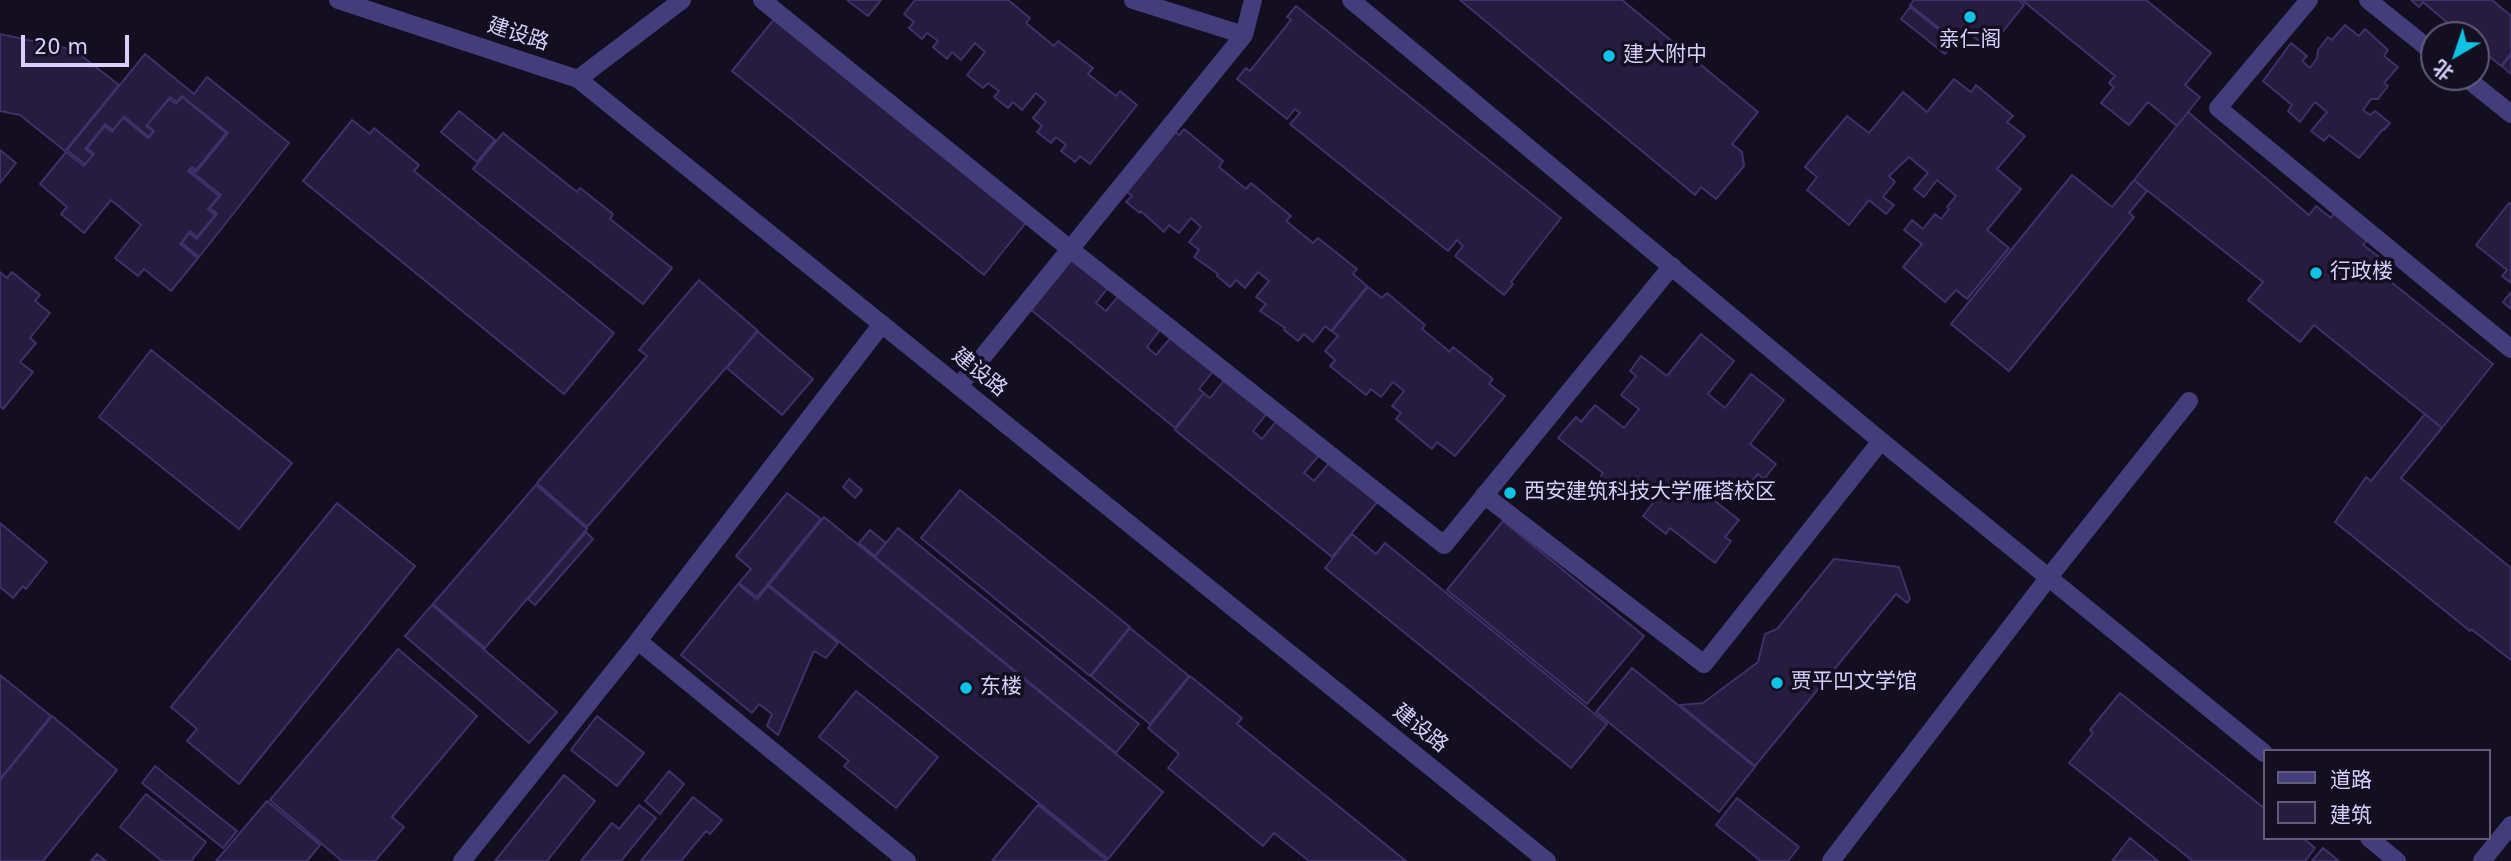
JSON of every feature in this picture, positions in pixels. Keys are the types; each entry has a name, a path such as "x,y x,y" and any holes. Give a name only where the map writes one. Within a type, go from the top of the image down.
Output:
{"street":[{"name":"建设路","path":"338,0 578,79 1547,861"},
{"path":"578,79 681,0"},
{"path":"762,0 1070,249 1444,545 1672,266"},
{"path":"1133,0 1244,35"},
{"path":"959,386 1244,35 1252,0"},
{"path":"1351,0 1881,441 2262,751"},
{"path":"2309,0 2218,108 2511,349"},
{"path":"2368,0 2420,42"},
{"path":"2482,91 2511,114"},
{"path":"462,861 638,641 881,324"},
{"path":"1831,861 2049,577 2189,401"},
{"path":"1484,495 1704,664 1881,441"},
{"path":"638,641 907,861"},
{"path":"2482,861 2511,825"},
{"path":"2371,840 2397,861"}],"building":[{"path":"847,0 881,0 868,16"},
{"path":"915,0 1008,0 1030,18 1026,23 1054,46 1058,41 1093,68 1088,74 1116,96 1120,91 1137,105 1090,164 1080,156 1075,162 1061,151 1066,145 1056,137 1051,143 1037,132 1042,126 1033,118 1046,102 1036,93 1022,110 1013,102 1008,108 994,97 999,91 988,83 983,88 967,75 985,52 975,43 961,60 952,52 947,59 933,47 938,41 927,33 922,39 909,28 914,22 904,14"},
{"name":"建大附中","path":"1460,0 1622,0 1758,112 1732,144 1742,152 1744,166 1716,199 1701,187 1695,195"},
{"name":"亲仁阁","path":"1914,0 2019,0 2024,5 1989,49 1964,29 1954,40 1910,5"},
{"path":"2022,0 2146,0 2211,53 2185,85 2200,97 2177,126 2148,102 2129,125 2101,103 2114,87 2109,83 2115,76"},
{"path":"2411,0 2492,0 2511,16 2511,53 2501,66 2490,57 2490,21 2446,21 2423,2 2419,7"},
{"path":"1296,6 1561,218 1511,282 1513,284 1504,295 1455,256 1463,246 1457,240 1448,251 1290,124 1300,113 1295,109 1287,119 1237,79 1246,68 1250,71 1291,20 1287,17"},
{"path":"1910,7 1954,42 1945,54 1901,19"},
{"path":"776,17 1028,220 984,275 732,71"},
{"path":"2345,25 2359,36 2365,29 2388,50 2384,56 2398,67 2384,83 2388,86 2378,99 2371,99 2363,110 2370,115 2375,111 2390,123 2359,158 2329,135 2324,141 2311,131 2327,112 2315,102 2300,122 2288,111 2292,105 2263,81 2291,43 2307,56 2302,61 2310,68 2317,58 2318,50 2328,37 2332,40"},
{"path":"0,34 74,50 119,85 65,151 20,115 0,111"},
{"path":"145,54 194,94 207,77 289,143 199,257 182,243 189,233 197,239 217,214 210,208 221,195 190,170 191,168 196,172 228,133 182,96 177,102 170,97 146,126 153,131 149,137 124,116 113,130 105,124 85,149 93,155 85,164 67,150"},
{"path":"2511,55 2511,74 2502,66"},
{"path":"1954,79 1971,92 1976,85 2013,116 2007,122 2025,136 1997,169 2021,189 1987,230 2009,248 1967,299 1956,290 1945,302 1903,267 1922,244 1904,230 1912,220 1923,229 1935,214 1941,219 1956,196 1937,180 1924,197 1914,189 1928,173 1909,157 1889,176 1895,182 1883,197 1894,205 1886,214 1869,200 1849,225 1807,190 1817,177 1805,167 1847,116 1869,133 1903,92 1927,112"},
{"path":"182,97 226,133 196,170 192,167 188,171 219,196 208,209 215,215 197,237 190,231 180,244 198,258 171,291 144,269 138,276 115,258 141,225 111,200 84,233 61,214 67,207 40,184 66,152 84,166 94,154 87,148 105,126 112,132 123,118 148,138 154,131 147,125 169,99 176,104"},
{"path":"459,111 495,140 477,162 441,132"},
{"name":"行政楼","path":"2188,112 2309,215 2316,206 2331,218 2334,213 2367,240 2363,245 2378,256 2370,265 2493,364 2442,428 2314,325 2300,342 2248,300 2263,282 2134,180"},
{"path":"352,120 370,134 374,128 419,165 414,171 614,333 564,394 303,181"},
{"path":"1164,123 1179,135 1184,129 1223,161 1219,167 1246,189 1251,183 1291,216 1286,221 1313,243 1318,238 1357,269 1353,274 1367,286 1331,331 1325,326 1313,342 1304,334 1298,341 1284,330 1285,328 1260,311 1266,304 1256,297 1269,281 1258,272 1245,288 1236,280 1230,287 1218,274 1194,257 1199,250 1189,242 1201,227 1191,218 1179,233 1169,225 1164,232 1141,211 1140,213 1126,202 1132,196 1116,183"},
{"path":"503,133 577,192 580,188 613,214 610,219 672,268 643,304 473,169"},
{"path":"0,150 16,163 0,183"},
{"path":"2072,175 2112,207 2134,180 2147,191 2129,213 2134,217 2009,371 1951,324"},
{"path":"2509,203 2511,283 2502,276 2507,270 2476,245"},
{"path":"1063,245 1111,284 1096,303 1106,311 1121,293 1163,326 1147,347 1156,355 1173,335 1215,369 1199,389 1204,393 1175,428 1019,300"},
{"path":"0,272 7,278 12,272 40,295 35,301 50,313 30,338 36,343 20,362 33,372 3,409 0,406"},
{"path":"699,280 758,331 587,527 537,483 647,356 639,350"},
{"path":"1368,287 1382,298 1387,293 1425,325 1422,329 1450,352 1453,347 1493,379 1489,384 1505,396 1455,456 1437,442 1432,449 1396,419 1401,413 1392,406 1404,391 1393,382 1381,397 1371,389 1366,395 1330,366 1335,360 1325,351 1338,336 1332,331"},
{"path":"2511,292 2511,309 2503,302"},
{"path":"757,331 813,379 782,415 727,368"},
{"path":"1701,334 1734,361 1708,394 1725,408 1751,374 1784,400 1750,444 1776,464 1764,479 1758,474 1743,492 1725,478 1710,497 1739,520 1725,537 1731,541 1715,563 1670,528 1666,534 1643,516 1659,495 1635,477 1619,497 1598,480 1603,473 1558,438 1576,417 1581,422 1595,405 1624,428 1639,409 1621,395 1636,376 1630,371 1641,356 1667,376"},
{"path":"151,350 292,463 239,529 99,417"},
{"path":"1226,378 1268,412 1253,431 1262,439 1278,419 1320,454 1304,473 1314,481 1330,462 1378,501 1332,557 1175,430 1204,393 1210,398"},
{"path":"2425,414 2442,428 2401,478 2511,568 2511,660 2471,629 2470,631 2335,522 2366,477 2371,481"},
{"path":"849,479 862,490 855,498 843,487"},
{"path":"536,485 587,529 485,648 433,604"},
{"path":"960,490 1130,627 1090,676 921,538"},
{"path":"787,493 821,519 757,597 739,583 751,569 736,556"},
{"path":"337,503 415,566 239,784 187,741 197,729 171,707"},
{"name":"东楼","path":"824,517 1163,792 1108,859 769,585"},
{"path":"1503,521 1644,636 1587,704 1447,590"},
{"path":"0,523 47,562 26,589 23,586 13,598 0,587"},
{"path":"898,528 1139,724 1116,753 875,557"},
{"path":"870,530 886,543 875,556 859,543"},
{"path":"586,532 593,539 535,605 528,599"},
{"path":"1352,534 1376,554 1385,543 1607,724 1571,768 1325,568"},
{"name":"贾平凹文学馆","path":"1834,559 1899,567 1910,599 1907,603 1896,594 1755,766 1680,705 1703,703 1758,662 1765,634 1777,629"},
{"path":"738,584 757,600 768,586 838,643 826,658 814,651 778,735 767,726 772,714 759,704 752,713 681,655"},
{"path":"432,605 557,712 529,743 405,636"},
{"path":"1130,628 1189,676 1150,724 1091,676"},
{"path":"398,649 477,716 392,817 404,827 375,861 342,861 270,800"},
{"path":"1632,668 1755,767 1719,812 1596,712"},
{"path":"0,675 51,716 0,779"},
{"path":"1190,676 1242,718 1237,724 1406,861 1309,861 1274,833 1263,846 1168,768 1179,754 1148,728"},
{"path":"856,691 938,757 896,808 844,766 849,761 819,737"},
{"path":"2120,693 2262,806 2262,840 2305,840 2315,848 2305,861 2193,861 2069,763 2093,733 2090,730"},
{"path":"52,716 117,770 43,861 0,861 0,780"},
{"path":"597,716 644,753 617,786 571,750"},
{"path":"155,766 237,831 223,848 142,783"},
{"path":"669,771 684,784 660,814 645,801"},
{"path":"564,775 595,801 547,861 495,861"},
{"path":"146,794 206,842 191,861 162,861 120,827"},
{"path":"693,797 722,820 710,834 706,831 681,861 641,861"},
{"path":"1737,798 1799,847 1788,861 1761,861 1716,825"},
{"path":"267,801 320,845 307,861 216,861"},
{"path":"639,805 656,818 621,861 581,861 612,823 619,829"},
{"path":"1038,805 1107,861 992,861"},
{"path":"2130,838 2158,861 2112,861"},
{"path":"2323,848 2339,861 2312,861"},
{"path":"97,854 106,861 91,861"}],"place":[{"name":"亲仁阁","path":"1970,17"},
{"name":"建大附中","path":"1609,56"},
{"name":"行政楼","path":"2316,273"},
{"name":"西安建筑科技大学雁塔校区","path":"1510,493"},
{"name":"贾平凹文学馆","path":"1777,683"},
{"name":"东楼","path":"966,688"}]}
